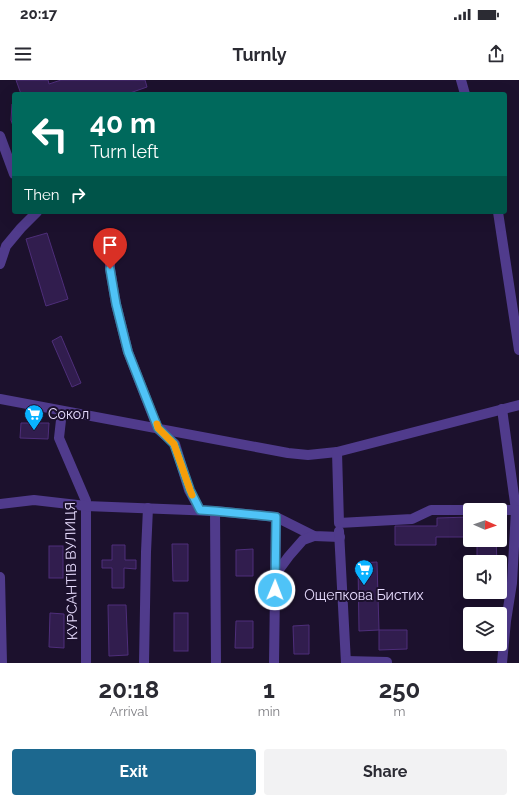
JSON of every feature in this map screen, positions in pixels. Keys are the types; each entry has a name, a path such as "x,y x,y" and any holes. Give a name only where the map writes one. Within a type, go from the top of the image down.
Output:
{"street":[{"path":"461,80 464,92"},
{"path":"0,136 12,169"},
{"path":"498,214 519,350"},
{"path":"0,264 6,246 27,216"},
{"path":"110,242 110,269 116,304 128,352 158,428 174,444 190,490 200,510"},
{"path":"0,399 308,455 337,452 519,405"},
{"path":"502,409 516,510 512,583 506,621 502,663"},
{"name":"КУРСАНТІВ ВУЛИЦЯ","path":"62,411 59,438 86,501 86,663"},
{"path":"337,452 346,662 388,663"},
{"path":"0,504 34,500 86,506 200,510 276,517 314,536"},
{"path":"144,663 148,508"},
{"path":"339,523 412,519 431,510 463,510"},
{"path":"507,510 516,510"},
{"path":"215,511 216,663"},
{"path":"274,663 276,517"},
{"path":"275,575 303,540 314,536 340,537"},
{"path":"0,577 2,663"}],"building":[{"path":"16,80 48,80 49,84 61,80 145,80 147,87 133,92 20,92"},
{"path":"47,233 68,299 46,306 26,239"},
{"path":"61,336 81,383 72,387 52,341"},
{"name":"Сокол","path":"21,423 49,423 48,439 20,438"},
{"path":"463,517 463,537 436,537 436,545 395,545 395,526 437,526 437,518"},
{"path":"172,544 188,544 188,581 173,581"},
{"path":"112,545 125,545 125,560 136,560 136,569 124,568 124,588 112,588 112,568 102,568 102,560 112,560"},
{"path":"49,546 63,546 63,578 49,578"},
{"path":"477,547 496,547 497,555 477,555"},
{"path":"253,549 253,576 236,576 236,550"},
{"path":"377,562 379,630 359,631 358,563"},
{"path":"108,605 126,605 128,655 109,656"},
{"path":"50,613 64,614 64,648 49,647"},
{"path":"174,613 188,613 188,651 174,651"},
{"path":"236,621 253,621 253,648 235,648"},
{"path":"309,625 309,654 294,654 293,626"},
{"path":"379,630 407,630 407,649 379,650"}],"slow traffic":[{"path":"157,424 158,428 174,444 192,495"}],"place":[{"name":"Сокол","path":"34,431"},
{"name":"Ощепкова Бистих","path":"364,586"}],"route":[{"path":"110,269 116,304 128,352 158,428 174,444 190,490 200,510 276,517 275,590"}]}
